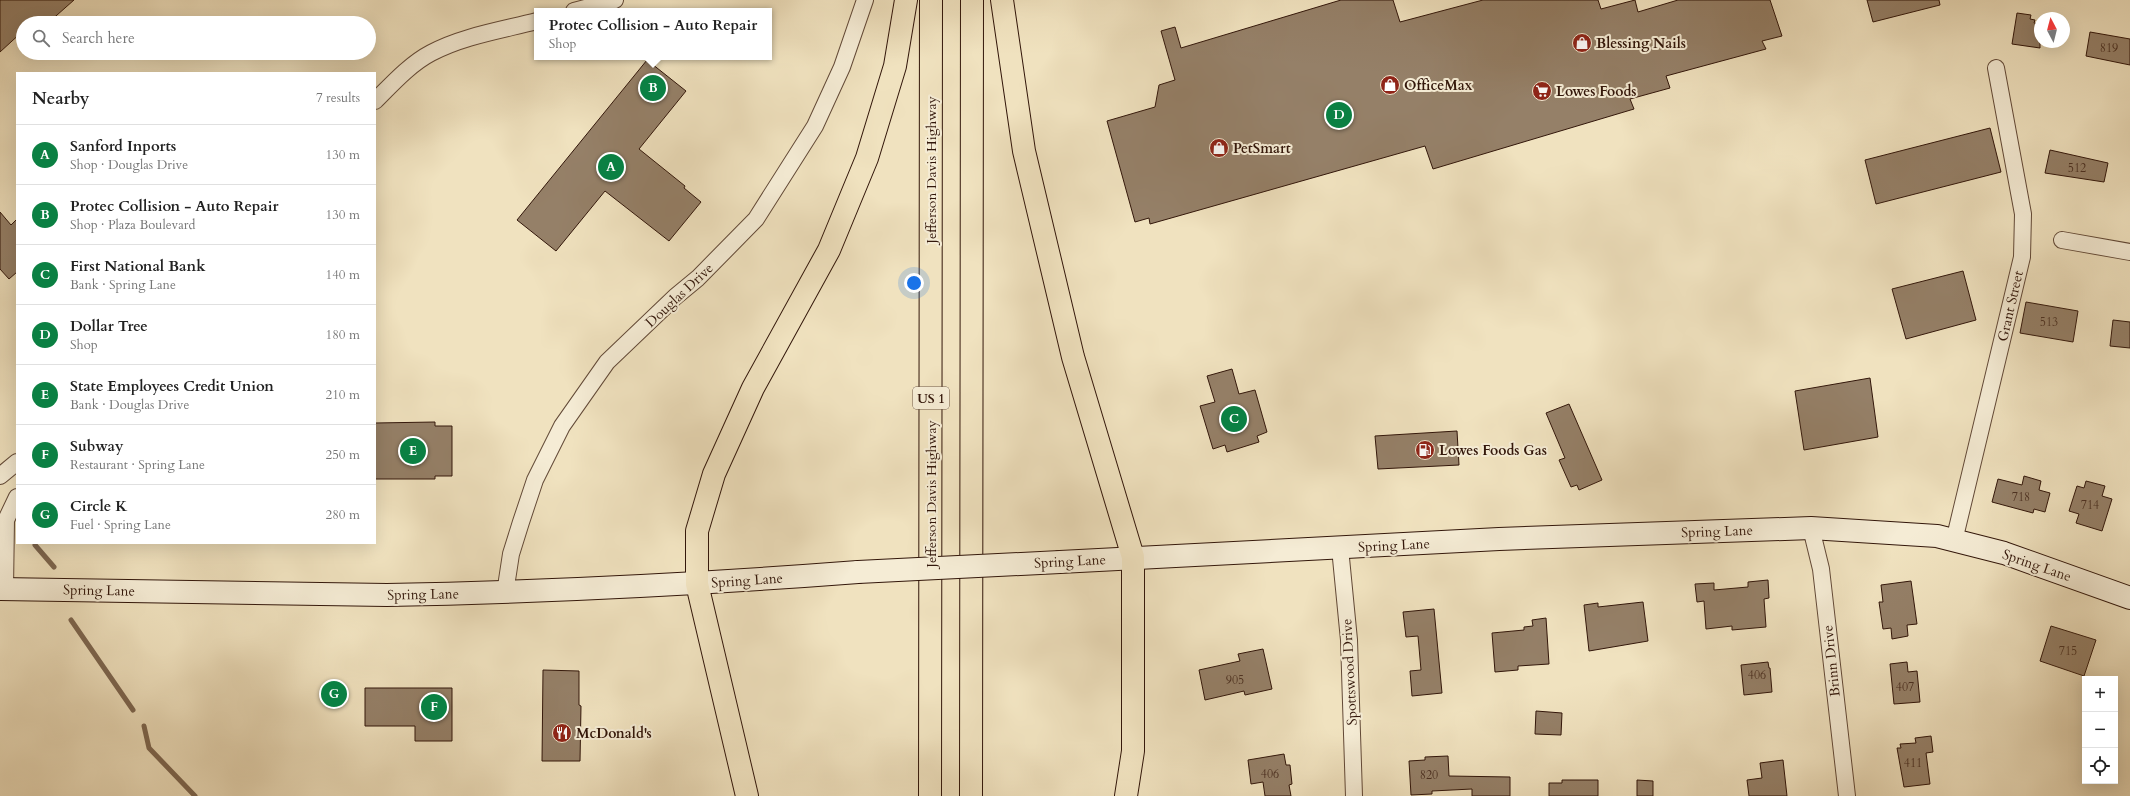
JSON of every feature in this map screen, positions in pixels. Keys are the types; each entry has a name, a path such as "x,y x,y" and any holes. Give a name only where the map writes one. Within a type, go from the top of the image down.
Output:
{"highway":[{"path":"747,796 697,584 697,531 714,474 753,388 829,250 867,158 895,66 906,0"},
{"name":"Jefferson Davis Highway","path":"930,796 931,0"},
{"path":"971,796 972,0"},
{"path":"1002,0 1024,151 1072,357 1133,557 1133,751 1126,796"}],"street":[{"path":"585,8 615,0"},
{"name":"Douglas Drive","path":"505,593 511,554 535,480 562,426 608,362 675,297 698,278 756,219 815,126 842,67 865,0"},
{"path":"376,100 402,74 431,53 462,41 534,22"},
{"name":"Grant Street","path":"1954,541 2022,257 2023,214 1996,68"},
{"path":"2062,240 2130,252"},
{"path":"0,476 16,463"},
{"path":"2,589 6,520 16,499"},
{"name":"Spring Lane","path":"2,589 387,595 505,593 697,584 858,572 1133,557 1499,539 1811,528 1937,536 2004,553 2130,598"},
{"name":"Brinn Drive","path":"1811,528 1821,569 1846,796"},
{"name":"Spottswood Drive","path":"1340,548 1349,640 1354,796"}],"building":[{"path":"0,0 74,0 56,16 16,16 16,37 0,52"},
{"path":"1341,0 1393,0 1400,22 1483,0 1598,0 1601,9 1635,0 1638,12 1678,0 1770,0 1782,36 1762,41 1766,49 1666,76 1670,88 1630,99 1634,109 1433,169 1425,146 1150,224 1149,218 1135,222 1107,121 1155,107 1159,85 1175,80 1161,31 1175,27 1181,48"},
{"path":"1867,0 1939,0 1940,5 1873,22"},
{"path":"2017,13 2031,15 2030,19 2034,20 2034,47 2012,44"},
{"path":"2090,32 2130,39 2130,65 2086,56"},
{"path":"647,60 686,91 639,149 685,186 684,188 701,202 669,241 605,191 556,251 517,220"},
{"path":"1990,128 2001,172 1876,204 1865,160"},
{"path":"2050,150 2108,163 2104,182 2045,173"},
{"path":"0,212 11,225 16,220 16,273 9,279 0,269"},
{"path":"1963,271 1976,320 1906,339 1892,289"},
{"path":"2026,302 2078,311 2073,342 2020,333"},
{"path":"2113,320 2130,322 2130,348 2110,346"},
{"path":"1232,369 1239,394 1255,390 1267,432 1257,436 1259,442 1227,452 1225,445 1213,449 1200,406 1215,402 1207,376"},
{"path":"1870,378 1878,437 1804,450 1795,391"},
{"path":"1569,404 1602,480 1579,490 1577,485 1571,487 1559,460 1565,458 1546,413"},
{"path":"435,422 435,426 452,426 452,476 435,476 435,479 376,479 376,423"},
{"path":"1457,431 1459,465 1378,469 1375,436"},
{"path":"2024,476 2041,481 2039,490 2050,493 2045,512 2034,509 2033,513 1992,502 1998,479 2022,485"},
{"path":"2086,481 2105,486 2102,496 2112,499 2102,531 2076,523 2079,514 2069,511 2077,486 2084,488"},
{"path":"1768,580 1769,598 1764,599 1766,627 1732,630 1732,626 1706,629 1704,601 1697,602 1695,584 1714,583 1714,590 1748,587 1748,582"},
{"path":"1911,581 1917,624 1907,625 1908,636 1892,639 1891,628 1883,629 1879,602 1883,602 1881,585"},
{"path":"1643,602 1648,641 1589,651 1584,605 1598,603 1598,607"},
{"path":"1434,609 1442,693 1412,696 1410,671 1421,670 1418,636 1406,637 1403,612"},
{"path":"1546,618 1549,664 1518,666 1518,670 1495,672 1492,633 1524,630 1524,627 1533,626 1532,620"},
{"path":"2051,626 2096,640 2084,676 2040,661"},
{"path":"1263,649 1272,689 1245,695 1244,691 1205,700 1199,670 1240,661 1238,654"},
{"path":"1768,662 1772,692 1744,695 1741,665"},
{"path":"1907,662 1908,672 1917,671 1920,702 1894,704 1890,664"},
{"name":"McDonald's","path":"543,670 579,671 579,705 581,706 580,761 542,761"},
{"path":"365,688 452,688 452,741 415,741 415,726 365,726"},
{"path":"1536,711 1562,713 1561,735 1535,734"},
{"path":"1931,736 1933,752 1926,753 1930,784 1904,787 1897,748 1901,748 1900,744 1916,743 1915,738"},
{"path":"1284,754 1286,765 1290,765 1292,784 1289,785 1291,796 1265,796 1263,782 1251,784 1248,760"},
{"path":"1448,756 1449,776 1510,777 1510,796 1472,796 1472,789 1432,791 1432,794 1411,795 1409,761 1425,760 1425,757"},
{"path":"1783,760 1787,796 1749,796 1747,780 1762,778 1760,763"},
{"path":"1562,780 1598,780 1598,796 1549,796 1549,783 1562,783"},
{"path":"1637,780 1653,781 1653,796 1637,796"}],"waterway":[{"path":"35,545 54,567"},
{"path":"71,620 133,710"},
{"path":"144,726 149,748 195,796"}],"place":[{"name":"Blessing Nails","path":"1582,43"},
{"name":"OfficeMax","path":"1390,85"},
{"name":"Protec Collision - Auto Repair","path":"653,88"},
{"name":"Lowes Foods","path":"1542,91"},
{"name":"Dollar Tree","path":"1339,115"},
{"name":"PetSmart","path":"1219,148"},
{"name":"Sanford Inports","path":"611,167"},
{"name":"First National Bank","path":"1234,419"},
{"name":"Lowes Foods Gas","path":"1425,450"},
{"name":"State Employees Credit Union","path":"413,451"},
{"name":"Circle K","path":"334,694"},
{"name":"Subway","path":"434,707"},
{"name":"McDonald's","path":"562,733"}]}
